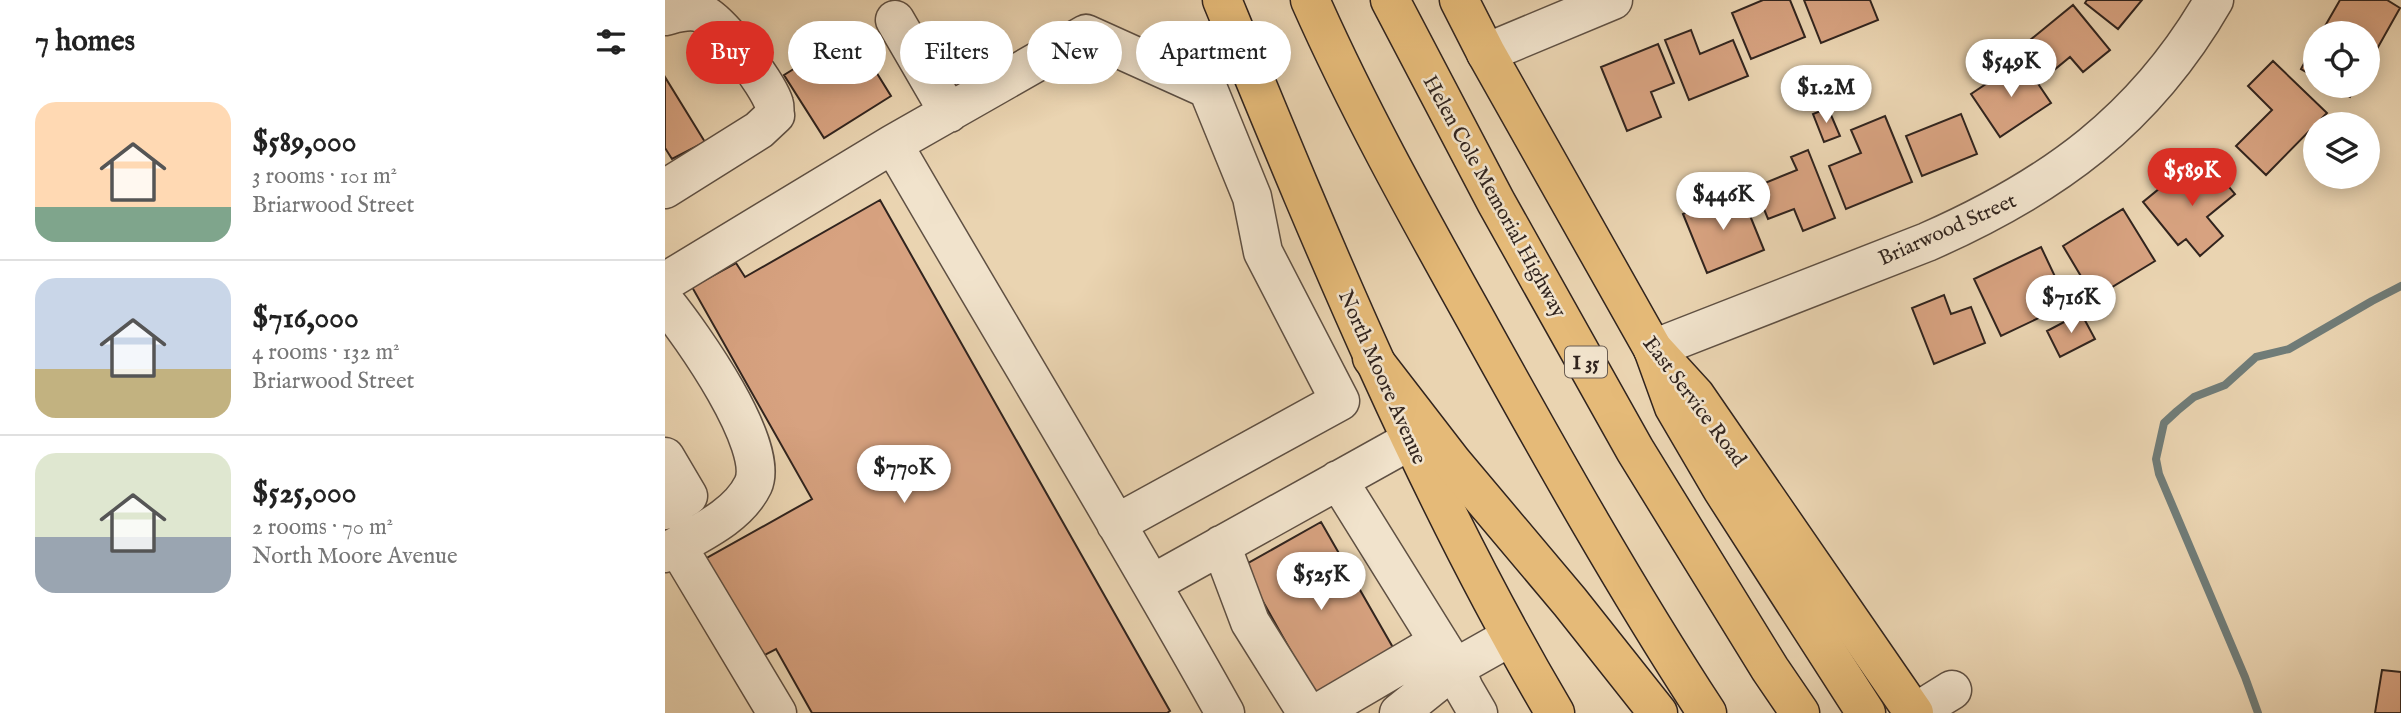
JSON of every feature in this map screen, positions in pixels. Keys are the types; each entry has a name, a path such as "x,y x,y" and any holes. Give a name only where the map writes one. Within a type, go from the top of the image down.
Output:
{"main road":[{"path":"1201,0 1228,15"},
{"path":"1310,0 1331,47 1425,229 1557,468 1707,713"},
{"name":"Helen Cole Memorial Highway","path":"1390,0 1496,202 1635,450 1800,713"},
{"name":"East Service Road","path":"1459,0 1486,53 1653,349 1695,395 1915,713"},
{"name":"North Moore Avenue","path":"1228,15 1372,358 1466,554 1510,637 1555,713"},
{"path":"1653,349 1681,419 1722,489 1866,713"},
{"path":"1372,358 1453,463 1658,713"}],"street":[{"path":"1486,53 1613,0"},
{"name":"Briarwood Street","path":"1653,349 1927,242 1978,219 2029,191 2062,169 2146,96 2179,56 2214,0"},
{"path":"665,16 683,11 702,13 713,21"},
{"path":"895,20 949,113"},
{"path":"665,32 686,24"},
{"path":"665,282 893,144 1086,34 1209,89 1252,197 1263,252 1340,401 1116,524"},
{"path":"668,179 759,130 775,115 774,103 762,84"},
{"path":"893,144 1225,713"},
{"path":"665,302 686,328 744,424 753,448 757,470 753,484 732,512 671,549 777,713"},
{"path":"1152,584 1411,440"},
{"path":"665,457 688,496 665,510"},
{"path":"1338,480 1447,655 1478,713"},
{"path":"1221,545 1250,622 1307,713"},
{"path":"1318,713 1447,655 1510,637"},
{"path":"1399,713 1447,655"},
{"path":"1915,713 1952,690"}],"building":[{"path":"1763,0 1790,0 1805,37 1751,59 1732,13"},
{"path":"1804,0 1870,0 1878,20 1821,43"},
{"path":"2087,0 2142,0 2118,29 2085,3"},
{"path":"2340,0 2387,0 2400,8 2380,44 2380,21 2328,21"},
{"path":"2073,5 2110,50 2083,72 2070,57 2048,75 2024,45"},
{"path":"1691,30 1700,54 1733,40 1748,76 1689,100 1665,40"},
{"path":"1658,44 1674,83 1651,92 1661,117 1627,131 1601,67"},
{"path":"2022,60 2051,103 2000,137 1971,94"},
{"path":"2273,61 2303,90 2303,98 2311,98 2326,112 2303,112 2303,137 2266,175 2236,146 2272,110 2248,86"},
{"path":"665,77 705,142 672,159 665,148"},
{"path":"790,84 884,84 891,96 824,138"},
{"path":"1828,108 1840,136 1824,142 1813,114"},
{"path":"1961,114 1977,154 1922,176 1906,136"},
{"path":"1885,116 1912,182 1846,209 1829,166 1861,153 1851,130"},
{"path":"1808,150 1835,218 1803,231 1794,209 1768,219 1755,187 1797,170 1791,157"},
{"path":"2208,162 2235,194 2207,217 2223,236 2200,256 2186,239 2178,245 2143,202 2165,184 2172,192"},
{"path":"1740,191 1764,250 1707,273 1683,214"},
{"path":"880,200 1170,711 1167,713 812,713 776,649 761,657 705,559 812,499 692,287 736,263 745,277"},
{"path":"2123,209 2155,261 2094,298 2063,246"},
{"path":"2041,247 2068,304 2001,336 1974,279"},
{"path":"1944,295 1951,314 1971,307 1985,343 1934,364 1912,308"},
{"path":"2081,313 2095,339 2060,357 2047,331"},
{"path":"1321,522 1399,658 1320,703 1243,566"},
{"path":"2382,670 2401,672 2401,713 2375,713"}],"waterway":[{"path":"2258,713 2159,474 2156,459 2164,423 2194,397 2225,385 2256,357 2289,349 2401,286"}]}
